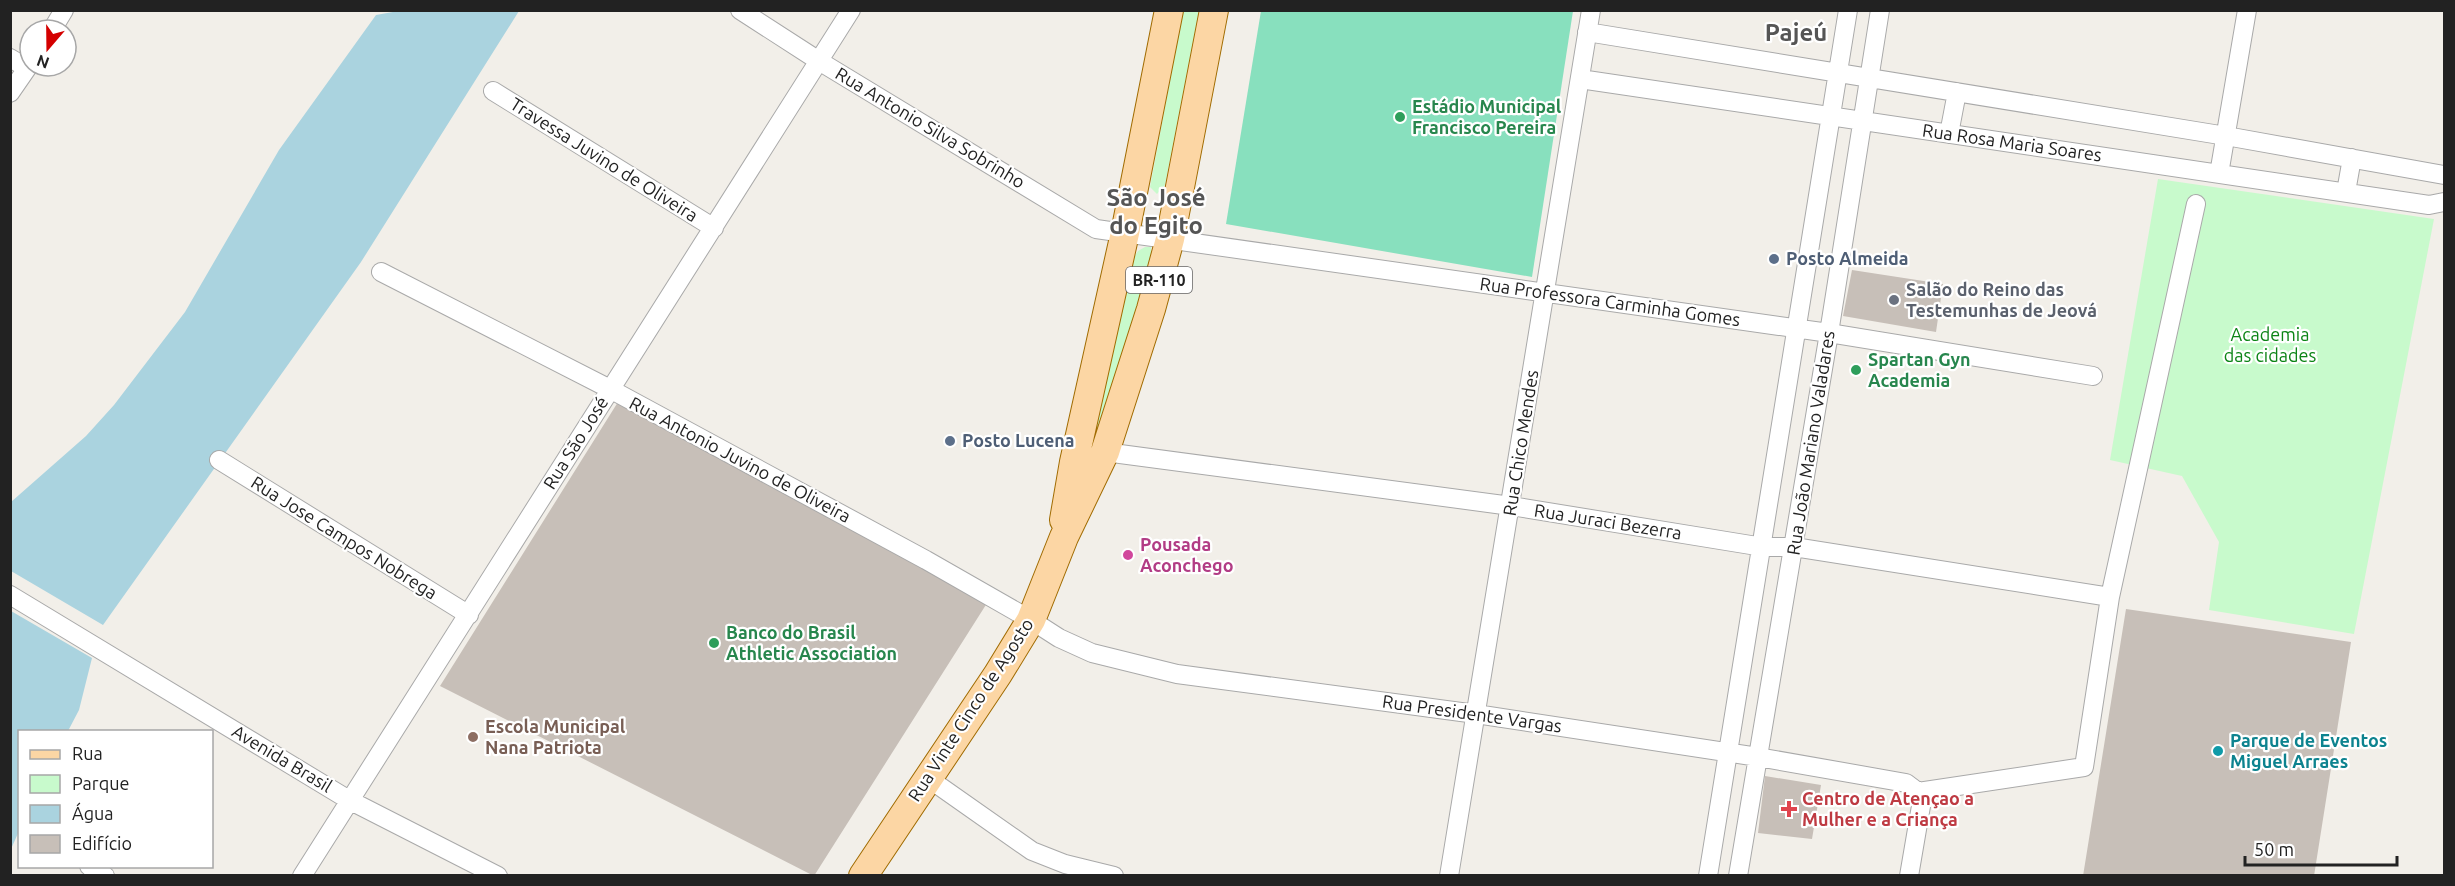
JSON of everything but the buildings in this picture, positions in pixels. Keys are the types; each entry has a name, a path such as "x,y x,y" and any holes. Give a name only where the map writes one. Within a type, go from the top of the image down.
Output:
{"main road":[{"name":"BR-110","path":"1064,537 1064,508 1125,233 1169,10"},
{"name":"BR-110","path":"1064,537 1105,452 1151,309 1170,239 1214,10"},
{"name":"Rua Vinte Cinco de Agosto","path":"863,876 998,674 1031,620 1064,537"}],"street":[{"name":"Rua Antonio Silva Sobrinho","path":"740,10 819,61 1096,229 1125,233"},
{"name":"Rua São José","path":"302,876 850,10"},
{"name":"Rua Chico Mendes","path":"1449,876 1591,10"},
{"name":"Rua João Mariano Valadares","path":"1708,876 1848,10"},
{"name":"Rua João Mariano Valadares","path":"1738,876 1794,547 1880,10"},
{"path":"2219,174 2247,10"},
{"path":"1587,32 2226,136 2445,175"},
{"path":"10,93 21,78"},
{"name":"Rua Rosa Maria Soares","path":"1580,79 2429,205 2445,201"},
{"name":"Travessa Juvino de Oliveira","path":"493,91 714,228"},
{"path":"1949,134 1957,92"},
{"path":"2346,192 2352,158"},
{"path":"1909,876 1921,806 1918,792 2084,768 2110,597 2196,204"},
{"name":"Rua Professora Carminha Gomes","path":"1125,233 1829,333 2093,376"},
{"name":"Rua Antonio Juvino de Oliveira","path":"381,272 609,389 926,560 1031,620"},
{"name":"Rua Juraci Bezerra","path":"1105,452 1511,506 1763,547 1794,547 2110,597"},
{"name":"Rua Jose Campos Nobrega","path":"219,460 468,615"},
{"name":"Avenida Brasil","path":"10,595 349,800 498,876"},
{"name":"Rua Presidente Vargas","path":"1031,620 1059,638 1092,653 1177,674 1476,714 1728,752 1906,783 1918,792"},
{"path":"928,778 1032,851 1065,864 1114,876"},
{"path":"91,868 105,876"}],"green space":[{"path":"1183,11 1199,11 1165,185 1157,194 1150,187"},
{"name":"Estádio Municipal Francisco Pereira","path":"1261,11 1573,11 1532,277 1226,224"},
{"name":"Academia das cidades","path":"2158,179 2434,219 2354,634 2209,610 2219,542 2182,476 2110,460"},
{"path":"1151,247 1151,264 1082,481 1130,263 1138,251"}],"water":[{"path":"404,10 519,11 361,262 103,625 11,571 11,502 86,436 114,405 185,312 279,150 376,15"},
{"path":"11,611 92,658 79,710 69,730 18,730 18,833 11,849"}],"place":[{"name":"Estádio Municipal Francisco Pereira","path":"1400,117"},
{"name":"Posto Almeida","path":"1774,259"},
{"name":"Salão do Reino das Testemunhas de Jeová","path":"1894,300"},
{"name":"Spartan Gyn Academia","path":"1856,370"},
{"name":"Posto Lucena","path":"950,441"},
{"name":"Pousada Aconchego","path":"1128,555"},
{"name":"Banco do Brasil Athletic Association","path":"714,643"},
{"name":"Escola Municipal Nana Patriota","path":"473,737"},
{"name":"Parque de Eventos Miguel Arraes","path":"2218,751"},
{"name":"Centro de Atençao a Mulher e a Criança","path":"1789,809"}],"district":[{"name":"Pajeú","path":"1796,33"},
{"name":"São José do Egito","path":"1156,212"}]}
